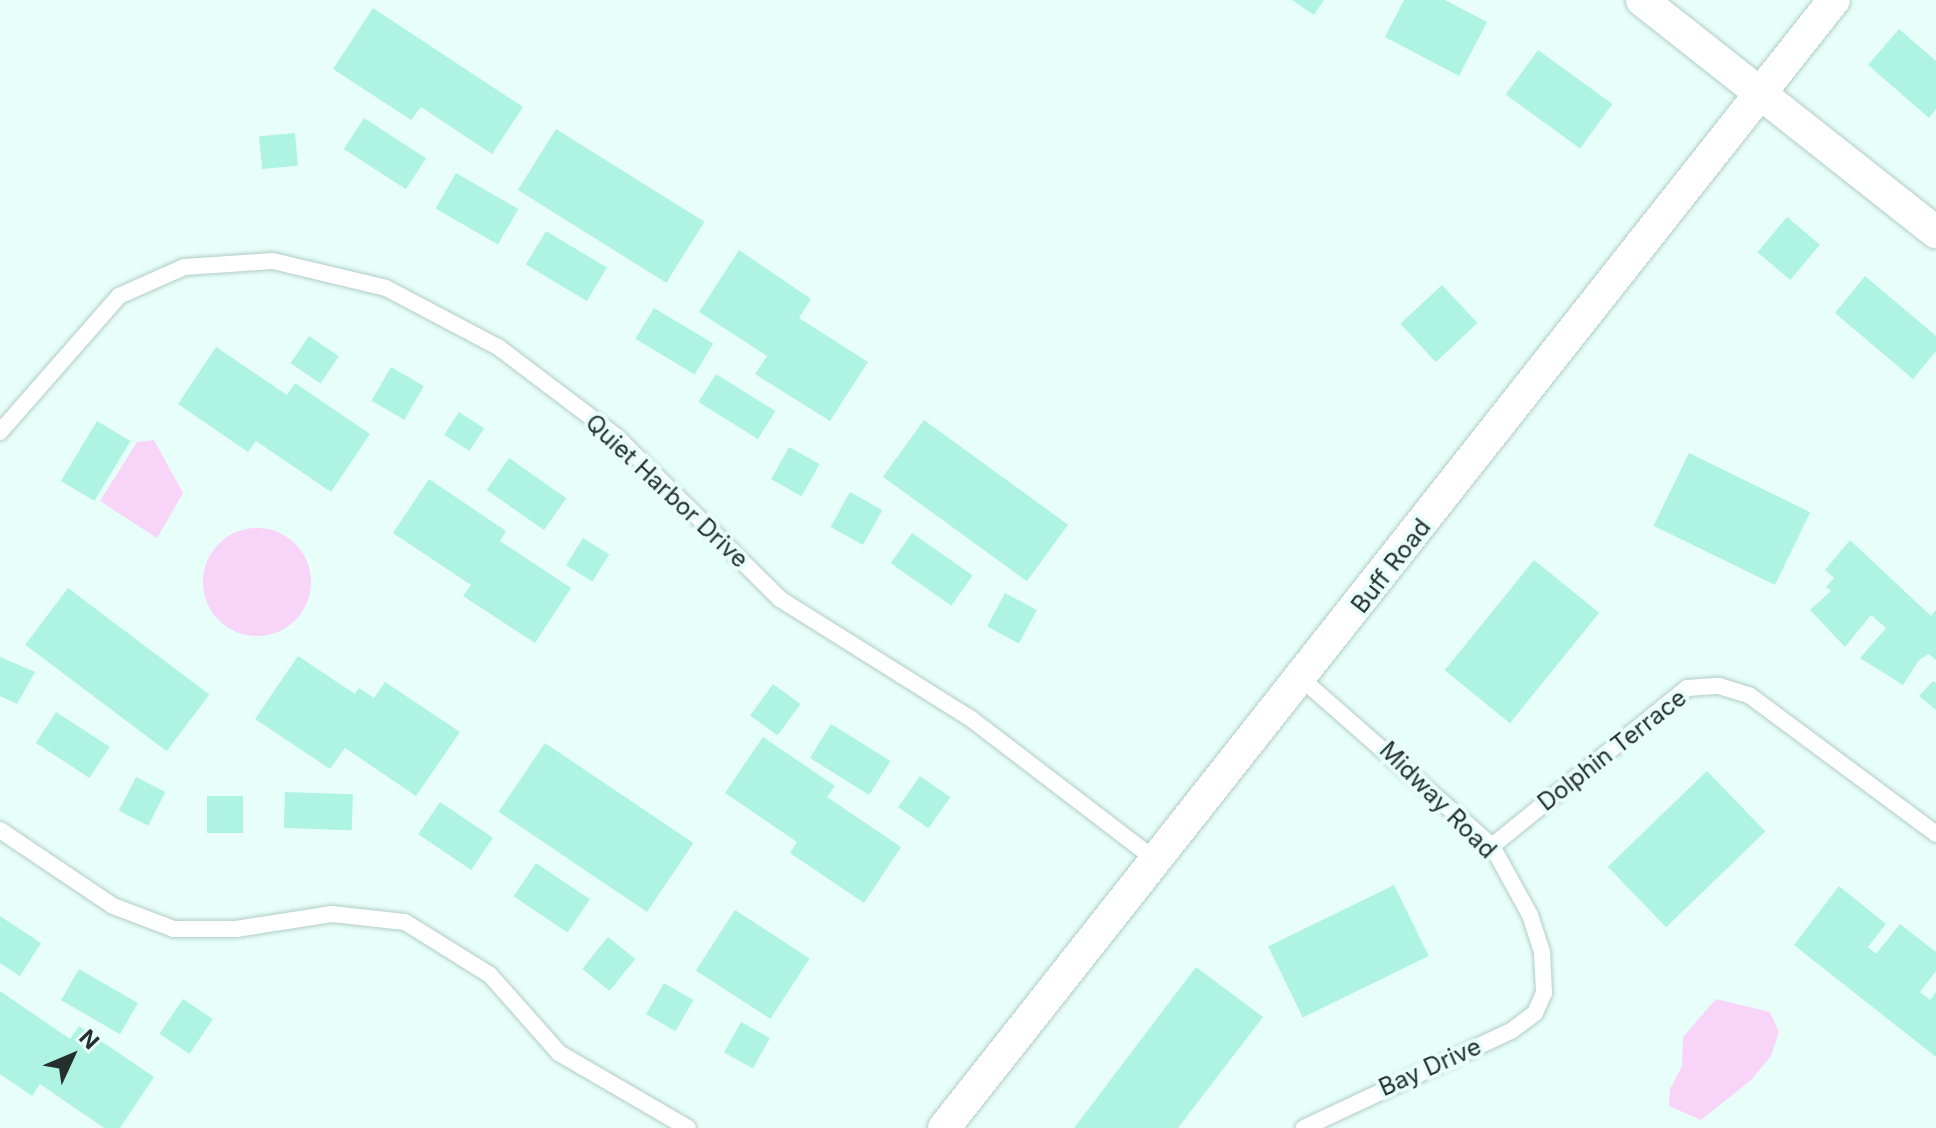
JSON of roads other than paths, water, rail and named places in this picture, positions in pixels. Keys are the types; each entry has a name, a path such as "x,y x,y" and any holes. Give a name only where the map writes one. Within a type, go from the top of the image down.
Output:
{"street":[{"path":"1642,0 1936,232"},
{"name":"Buff Road","path":"944,1128 1303,680 1834,0"}],"lane":[{"name":"Quiet Harbor Drive","path":"0,432 119,296 184,267 273,261 386,288 498,347 617,437 780,599 970,718 1157,861"},
{"name":"Midway Road","path":"1303,680 1492,846 1530,915 1542,953 1544,993"},
{"name":"Dolphin Terrace","path":"1492,846 1687,688 1719,686 1749,695 1936,834"},
{"path":"0,830 113,906 174,929 236,929 332,914 405,922 490,975 559,1053 688,1128"},
{"name":"Bay Drive","path":"1304,1128 1511,1031 1535,1013 1544,993"}]}
